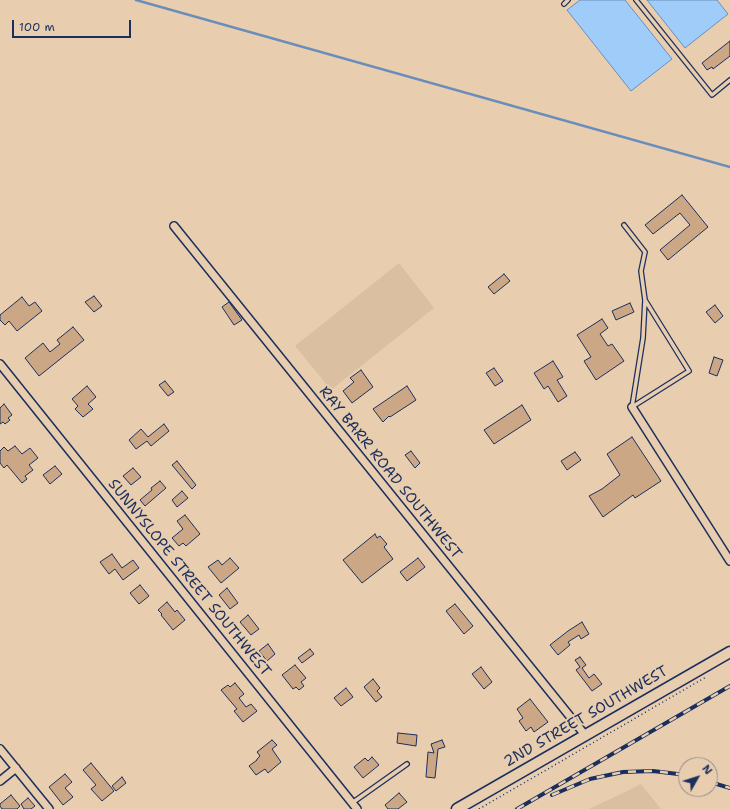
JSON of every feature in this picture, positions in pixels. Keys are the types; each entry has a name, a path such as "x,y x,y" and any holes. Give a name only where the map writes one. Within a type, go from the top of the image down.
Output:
{"street":[{"name":"RAY BARR ROAD SOUTHWEST","path":"174,226 585,736"},
{"name":"SUNNYSLOPE STREET SOUTHWEST","path":"1,366 357,809"},
{"path":"632,407 730,561"},
{"name":"2ND STREET SOUTHWEST","path":"457,809 730,652"},
{"path":"0,749 49,809"},
{"path":"0,781 16,768"}],"lane":[{"path":"564,4 568,0"},
{"path":"636,0 712,95 730,80"},
{"path":"624,225 644,252 641,271 645,300 643,338 632,407"},
{"path":"632,407 689,371 645,300"},
{"path":"352,803 407,764"}],"path":[{"path":"479,809 709,675"}],"shaded area":[{"path":"399,263 434,308 331,390 295,346"},
{"path":"641,784 661,809 589,809 621,794"}],"water":[{"path":"580,0 625,0 672,59 631,91 567,10"},
{"path":"647,0 717,0 728,14 685,48"}],"building":[{"path":"730,41 730,56 713,69 712,67 707,70 702,63"},
{"path":"682,195 708,227 668,260 660,250 690,225 680,213 653,234 645,225"},
{"path":"504,274 510,281 494,294 488,287"},
{"path":"94,296 102,306 94,312 85,302"},
{"path":"22,297 29,306 35,302 42,311 17,331 9,321 5,325 0,320 0,315"},
{"path":"229,302 242,320 234,325 222,307"},
{"path":"630,303 634,312 616,320 612,311"},
{"path":"715,305 723,316 715,323 706,312"},
{"path":"602,319 608,328 600,334 608,346 612,344 624,361 596,380 584,361 591,357 577,335"},
{"path":"73,327 84,340 39,376 25,358 43,343 50,352 60,344 57,340"},
{"path":"714,357 723,360 717,376 709,373"},
{"path":"553,361 563,377 557,380 567,396 558,402 548,386 544,389 534,373"},
{"path":"494,368 503,381 495,386 486,373"},
{"path":"361,370 373,387 352,403 343,391 354,382 350,378"},
{"path":"165,381 174,392 168,396 159,385"},
{"path":"87,386 96,397 88,404 93,409 83,417 75,409 78,406 72,399"},
{"path":"407,386 416,400 390,417 389,416 383,422 373,409"},
{"path":"4,404 12,415 8,418 10,420 5,424 3,422 0,424 0,408"},
{"path":"522,405 531,420 494,444 484,430"},
{"path":"164,424 169,431 151,446 147,441 136,449 129,440 141,429 148,437"},
{"path":"632,437 661,481 635,498 633,495 603,517 589,496 602,489 620,475 607,454"},
{"path":"15,446 22,454 30,448 38,458 29,465 33,470 25,476 27,479 22,483 7,465 4,468 0,463 0,451 4,447 8,451"},
{"path":"411,451 420,463 415,468 405,455"},
{"path":"575,452 581,460 567,470 561,461"},
{"path":"177,461 196,485 192,489 172,465"},
{"path":"55,466 62,474 50,484 43,475"},
{"path":"133,468 141,477 131,485 123,476"},
{"path":"160,481 166,488 145,506 140,500"},
{"path":"182,491 188,498 177,507 172,500"},
{"path":"185,515 200,534 186,546 183,543 179,546 172,538 183,529 177,521"},
{"path":"375,534 377,538 380,536 387,544 384,547 393,559 362,583 343,560"},
{"path":"112,554 122,568 133,560 139,568 123,580 115,569 109,574 100,562"},
{"path":"230,558 239,568 221,583 208,567 218,560 222,565"},
{"path":"418,558 425,567 407,581 400,572"},
{"path":"140,585 149,596 139,604 130,593"},
{"path":"227,588 238,603 230,609 219,595"},
{"path":"167,602 175,612 177,610 185,620 173,630 158,610"},
{"path":"455,604 473,626 464,634 446,611"},
{"path":"248,615 259,629 251,635 240,622"},
{"path":"582,622 589,634 581,639 579,635 568,642 570,645 558,655 550,645"},
{"path":"268,644 275,654 267,661 259,651"},
{"path":"310,649 314,654 302,663 298,658"},
{"path":"580,657 586,665 582,668 589,678 594,674 602,684 592,691 576,670 580,667 575,660"},
{"path":"295,665 306,678 301,682 304,686 299,690 296,687 293,689 282,675"},
{"path":"481,667 492,682 484,689 472,674"},
{"path":"373,679 380,688 377,691 382,697 376,702 364,687"},
{"path":"235,683 244,694 239,698 246,707 251,704 257,711 243,722 234,711 237,709 221,690 228,685 230,687"},
{"path":"346,688 353,697 341,706 334,698"},
{"path":"530,699 548,722 534,732 531,727 526,731 519,721 523,718 517,709"},
{"path":"398,733 417,735 416,746 397,743"},
{"path":"272,740 277,745 272,749 281,762 268,773 265,769 256,775 249,766 260,756 257,752"},
{"path":"442,740 445,747 438,749 435,778 426,777 428,752 434,753 431,744"},
{"path":"372,757 379,765 363,778 354,767 365,758 368,761"},
{"path":"91,763 114,791 102,801 91,789 96,785 83,770"},
{"path":"65,774 72,782 65,788 73,797 63,805 49,787"},
{"path":"122,777 126,783 116,791 112,786"},
{"path":"399,793 407,802 398,809 388,809 385,805"},
{"path":"11,795 20,806 17,809 2,809 0,804"},
{"path":"28,798 35,806 31,809 24,809 21,804"}],"waterway":[{"path":"136,0 730,167"}],"railway":[{"path":"517,809 730,686"},
{"path":"552,795 590,779 623,772 653,771 678,774"},
{"path":"718,784 730,788"}]}
